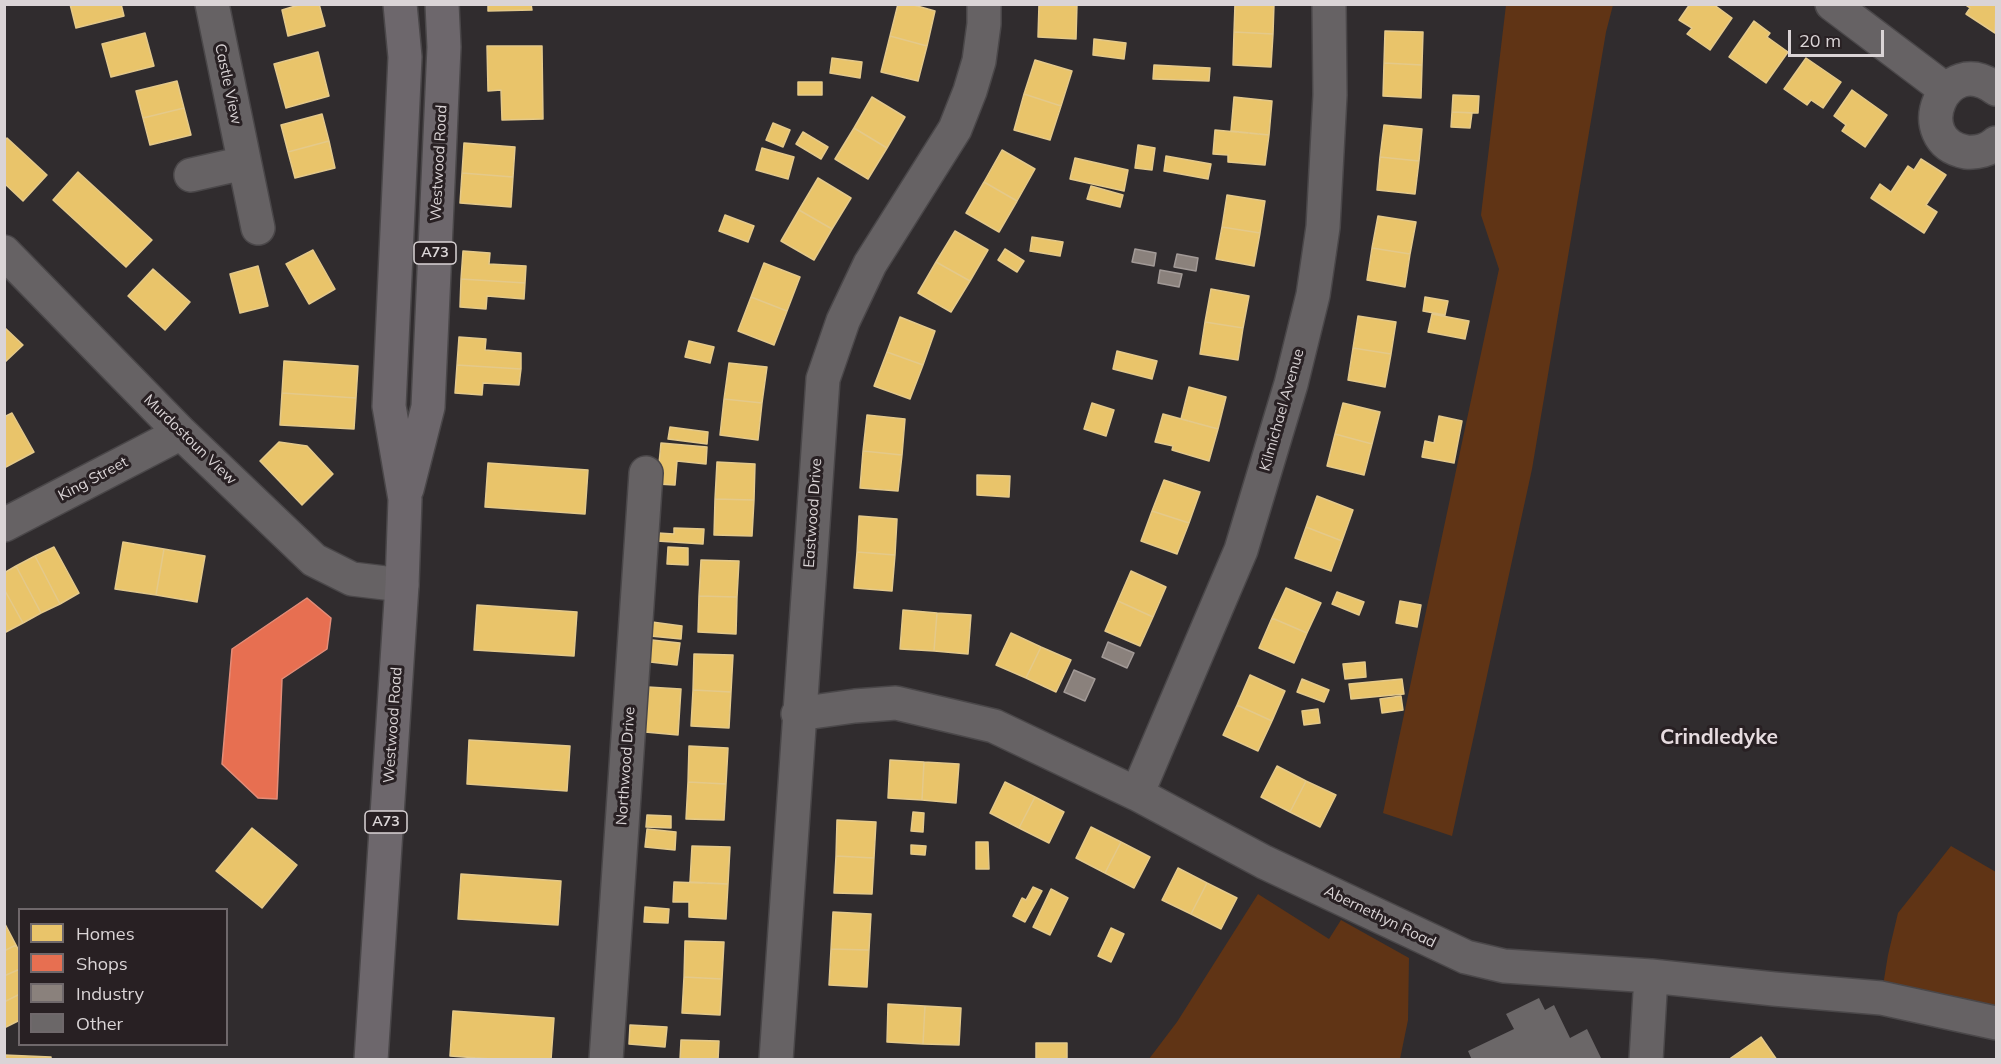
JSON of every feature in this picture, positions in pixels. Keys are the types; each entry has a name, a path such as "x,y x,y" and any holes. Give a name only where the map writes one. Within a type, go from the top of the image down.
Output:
{"main road":[{"name":"Westwood Road","path":"371,1059 402,585 405,499 389,406 405,57 400,4"},
{"name":"Westwood Road","path":"405,499 428,407 444,47 442,4"}],"street":[{"name":"Castle View","path":"212,4 258,228"},
{"name":"Eastwood Drive","path":"776,1059 798,714 823,379 843,321 870,264 955,129 979,61 984,4"},
{"name":"Kilmichael Avenue","path":"1137,794 1241,550 1297,362 1313,295 1323,226 1330,94 1329,4"},
{"path":"1832,4 1946,90"},
{"path":"1996,89 1979,80 1955,83 1946,90 1935,111 1940,135 1958,150 1982,151 1996,143"},
{"path":"191,175 244,163"},
{"name":"Murdostoun View","path":"4,252 181,433 314,560 352,579 402,585"},
{"name":"King Street","path":"4,525 181,433"},
{"name":"Northwood Drive","path":"606,1059 646,473"},
{"name":"Abernethyn Road","path":"798,714 855,706 896,704 994,726 1137,794 1264,862 1466,957 1504,966 1651,976 1881,998 1996,1023"},
{"path":"1646,1059 1651,976"}],"shaded area":[{"path":"1506,5 1613,5 1606,32 1532,469 1452,836 1383,813 1499,269 1481,215"},
{"path":"1951,846 1996,872 1996,1025 1881,998 1898,913"},
{"path":"1258,894 1329,939 1341,920 1409,958 1408,1020 1400,1059 1149,1059 1177,1022"}],"building: Homes":[{"path":"70,4 121,4 124,16 76,28"},
{"path":"302,4 319,4 325,26 288,36 282,10"},
{"path":"488,4 531,4 532,10 488,11"},
{"path":"898,4 910,4 935,11 927,46 890,36"},
{"path":"1039,4 1077,4 1076,39 1038,37"},
{"path":"1235,4 1274,4 1273,34 1234,32"},
{"path":"1690,4 1713,4 1732,18 1710,50 1687,34 1692,28 1679,20"},
{"path":"1964,4 1996,4 1995,33 1966,14 1970,8"},
{"path":"1754,21 1770,33 1767,37 1788,52 1766,83 1729,57"},
{"path":"1385,31 1423,32 1422,65 1384,63"},
{"path":"1234,32 1273,34 1271,67 1233,65"},
{"path":"145,33 154,66 111,77 102,44"},
{"path":"890,36 927,46 918,81 881,72"},
{"path":"1094,39 1126,43 1124,59 1093,55"},
{"path":"487,46 542,46 543,119 502,120 501,90 488,91"},
{"path":"318,52 329,96 286,108 274,64"},
{"path":"832,58 862,62 860,78 830,73"},
{"path":"1806,58 1841,82 1823,108 1811,100 1807,105 1784,89"},
{"path":"1035,60 1072,71 1061,106 1024,94"},
{"path":"1384,63 1422,65 1421,98 1383,96"},
{"path":"1154,65 1210,68 1209,81 1153,79"},
{"path":"177,81 184,108 143,118 136,91"},
{"path":"798,82 822,82 822,95 798,95"},
{"path":"1852,90 1887,115 1865,147 1842,131 1846,125 1834,116"},
{"path":"1024,94 1061,106 1050,140 1014,130"},
{"path":"1453,95 1479,96 1478,113 1452,112"},
{"path":"872,97 905,117 887,148 854,128"},
{"path":"1234,97 1272,101 1269,135 1231,131"},
{"path":"184,108 191,135 150,145 143,118"},
{"path":"1452,112 1472,113 1470,128 1451,127"},
{"path":"322,114 329,141 288,152 281,125"},
{"path":"773,123 790,130 783,147 766,140"},
{"path":"1384,125 1422,129 1419,161 1380,157"},
{"path":"854,128 887,148 868,179 835,159"},
{"path":"1215,130 1269,135 1265,165 1228,162 1228,155 1213,154"},
{"path":"803,132 828,147 821,159 796,144"},
{"path":"7,138 47,175 23,201 4,183 4,141"},
{"path":"329,141 335,168 295,178 288,152"},
{"path":"464,143 515,147 513,177 462,173"},
{"path":"1138,145 1155,148 1152,170 1135,168"},
{"path":"762,148 794,157 788,179 756,170"},
{"path":"1002,150 1035,169 1017,201 984,182"},
{"path":"1166,156 1211,164 1208,179 1164,171"},
{"path":"1380,157 1419,161 1415,194 1377,190"},
{"path":"1075,158 1128,170 1124,191 1070,179"},
{"path":"1921,159 1946,175 1926,205 1937,212 1924,233 1871,198 1880,184 1891,192 1908,166 1914,170"},
{"path":"78,172 152,240 126,267 53,200"},
{"path":"462,173 513,177 511,207 460,203"},
{"path":"818,178 851,198 832,229 799,210"},
{"path":"984,182 1017,201 999,232 966,213"},
{"path":"1091,186 1123,195 1120,207 1087,199"},
{"path":"1227,195 1265,201 1260,233 1222,227"},
{"path":"799,210 832,229 814,260 781,241"},
{"path":"725,215 754,226 748,242 719,231"},
{"path":"1378,216 1416,222 1410,254 1372,248"},
{"path":"1222,227 1260,233 1254,266 1216,259"},
{"path":"955,231 988,250 970,281 936,262"},
{"path":"1032,237 1063,242 1060,256 1030,251"},
{"path":"1372,248 1410,254 1405,287 1367,280"},
{"path":"1005,249 1024,261 1017,272 998,260"},
{"path":"313,250 335,289 309,304 286,264"},
{"path":"463,251 490,253 489,264 526,266 525,283 461,279"},
{"path":"936,262 970,281 951,312 918,293"},
{"path":"764,263 800,277 787,311 751,297"},
{"path":"258,266 268,306 240,313 230,274"},
{"path":"153,269 190,302 165,330 128,296"},
{"path":"461,279 525,283 524,299 487,296 486,309 460,307"},
{"path":"1211,289 1249,296 1243,328 1205,322"},
{"path":"751,297 787,311 774,345 738,331"},
{"path":"1425,297 1448,301 1445,315 1423,311"},
{"path":"1432,314 1469,321 1465,339 1428,332"},
{"path":"1358,316 1396,322 1391,354 1353,348"},
{"path":"900,317 935,331 923,365 887,352"},
{"path":"1205,322 1243,328 1238,360 1200,354"},
{"path":"4,327 23,345 4,363"},
{"path":"459,337 486,339 485,350 521,353 521,369 457,365"},
{"path":"689,341 714,347 710,363 685,357"},
{"path":"1353,348 1391,354 1385,387 1348,380"},
{"path":"1117,351 1157,361 1152,379 1113,369"},
{"path":"887,352 923,365 910,399 874,386"},
{"path":"284,361 358,366 356,398 282,393"},
{"path":"729,363 767,367 762,403 724,399"},
{"path":"457,365 521,369 519,385 483,383 482,395 455,393"},
{"path":"1189,387 1226,397 1218,429 1181,419"},
{"path":"282,393 356,398 354,429 280,425"},
{"path":"724,399 762,403 758,440 720,435"},
{"path":"1092,403 1114,410 1106,436 1084,429"},
{"path":"1343,403 1380,412 1372,444 1335,434"},
{"path":"12,413 34,452 4,468 4,417"},
{"path":"1163,414 1218,429 1209,461 1172,450 1173,446 1155,442"},
{"path":"867,415 905,419 902,455 863,451"},
{"path":"1439,416 1462,421 1454,463 1422,457 1425,441 1434,443"},
{"path":"670,427 708,432 707,444 668,439"},
{"path":"1335,434 1372,444 1364,475 1327,466"},
{"path":"279,442 307,446 333,474 302,505 260,461"},
{"path":"661,443 707,447 706,464 677,461 675,485 657,484"},
{"path":"863,451 902,455 898,491 860,488"},
{"path":"717,462 755,464 754,500 715,499"},
{"path":"488,463 588,470 585,514 485,507"},
{"path":"977,475 1010,476 1009,497 977,495"},
{"path":"1164,480 1200,492 1189,523 1152,511"},
{"path":"1317,496 1353,510 1342,541 1306,527"},
{"path":"715,499 754,500 752,536 714,535"},
{"path":"1152,511 1189,523 1177,554 1141,541"},
{"path":"859,516 897,519 895,555 857,552"},
{"path":"1306,527 1342,541 1331,571 1295,558"},
{"path":"674,528 704,529 703,544 657,541 658,533 674,534"},
{"path":"123,542 164,549 156,595 115,589"},
{"path":"54,547 79,593 60,604 35,556"},
{"path":"668,547 688,548 688,565 667,564"},
{"path":"164,549 205,556 197,602 156,595"},
{"path":"857,552 895,555 892,591 854,588"},
{"path":"35,556 60,604 41,613 16,566"},
{"path":"701,560 739,561 737,597 699,596"},
{"path":"16,566 41,613 23,623 4,589 4,573"},
{"path":"1131,571 1166,587 1153,617 1118,601"},
{"path":"1286,588 1321,603 1307,633 1272,618"},
{"path":"4,589 23,623 4,633"},
{"path":"1337,592 1364,602 1359,615 1332,604"},
{"path":"699,596 737,597 736,634 698,632"},
{"path":"1118,601 1153,617 1140,646 1105,631"},
{"path":"1400,601 1421,605 1417,627 1396,623"},
{"path":"477,605 577,612 574,656 474,650"},
{"path":"903,610 937,613 934,651 900,649"},
{"path":"937,613 971,615 968,654 934,651"},
{"path":"1272,618 1307,633 1294,663 1259,648"},
{"path":"652,622 682,626 681,639 650,636"},
{"path":"1011,633 1041,647 1026,678 996,665"},
{"path":"652,640 680,643 677,665 650,662"},
{"path":"1041,647 1071,660 1056,692 1026,678"},
{"path":"694,654 733,655 731,692 693,690"},
{"path":"1365,662 1366,677 1345,679 1343,664"},
{"path":"1250,675 1285,691 1272,721 1237,705"},
{"path":"1302,679 1329,690 1324,702 1297,692"},
{"path":"1402,679 1404,694 1351,699 1349,684"},
{"path":"648,687 681,689 678,735 645,732"},
{"path":"693,690 731,692 729,728 691,726"},
{"path":"1401,696 1403,710 1382,713 1380,699"},
{"path":"1237,705 1272,721 1258,751 1223,735"},
{"path":"1318,709 1320,723 1304,725 1302,711"},
{"path":"469,740 570,746 567,791 467,784"},
{"path":"689,746 728,748 726,784 688,782"},
{"path":"890,760 924,762 922,800 888,798"},
{"path":"924,762 959,764 956,803 922,800"},
{"path":"1277,766 1306,781 1290,812 1261,797"},
{"path":"1306,781 1336,795 1320,827 1290,812"},
{"path":"688,782 726,784 724,820 686,819"},
{"path":"1005,782 1035,797 1019,828 990,813"},
{"path":"1035,797 1064,812 1049,843 1019,828"},
{"path":"913,812 924,813 923,832 911,831"},
{"path":"647,815 671,816 671,828 646,827"},
{"path":"837,820 876,822 874,858 836,856"},
{"path":"1091,827 1121,842 1105,873 1076,858"},
{"path":"252,828 297,865 262,908 216,871"},
{"path":"647,829 676,832 675,850 645,847"},
{"path":"976,842 988,842 989,869 976,869"},
{"path":"1121,842 1150,857 1134,888 1105,873"},
{"path":"911,845 926,846 925,855 911,854"},
{"path":"692,846 730,847 728,884 690,882"},
{"path":"836,856 874,858 872,894 834,893"},
{"path":"1178,868 1207,883 1191,914 1162,900"},
{"path":"461,874 561,881 558,925 458,919"},
{"path":"674,882 728,884 726,919 689,917 689,902 673,902"},
{"path":"1207,883 1237,898 1221,929 1191,914"},
{"path":"1033,887 1042,891 1025,922 1013,916 1022,898 1026,900"},
{"path":"1051,889 1068,898 1050,935 1033,927"},
{"path":"645,907 669,909 668,923 644,922"},
{"path":"833,912 871,914 869,950 831,949"},
{"path":"4,925 16,945 4,951"},
{"path":"1111,928 1124,934 1111,962 1098,956"},
{"path":"685,941 724,942 722,979 684,977"},
{"path":"16,945 18,949 18,970 4,976 4,951"},
{"path":"831,949 869,950 867,987 829,985"},
{"path":"18,970 18,995 4,1002 4,976"},
{"path":"684,977 722,979 720,1015 682,1013"},
{"path":"18,995 18,1021 4,1028 4,1002"},
{"path":"888,1004 925,1006 923,1044 887,1042"},
{"path":"925,1006 961,1008 959,1045 923,1044"},
{"path":"453,1011 554,1018 551,1060 505,1060 450,1056"},
{"path":"630,1025 667,1027 665,1047 629,1044"},
{"path":"1761,1037 1777,1060 1728,1060"},
{"path":"681,1040 719,1041 718,1060 680,1060"},
{"path":"1036,1043 1067,1043 1067,1060 1036,1060"},
{"path":"4,1055 51,1057 51,1060 4,1060"}],"building: Shops":[{"path":"307,598 331,618 327,649 282,679 277,799 258,798 222,764 232,649"}],"building: Industry":[{"path":"1135,249 1156,253 1154,266 1132,262"},
{"path":"1177,254 1198,258 1196,271 1174,267"},
{"path":"1160,270 1182,274 1179,287 1158,283"},
{"path":"1108,642 1134,653 1127,668 1102,657"},
{"path":"1074,670 1095,679 1085,701 1064,692"}],"building: Other":[{"path":"1539,998 1545,1010 1554,1005 1570,1038 1587,1029 1602,1060 1472,1060 1468,1051 1514,1029 1506,1014"}],"district":[{"name":"Crindledyke","path":"1719,738"}]}
